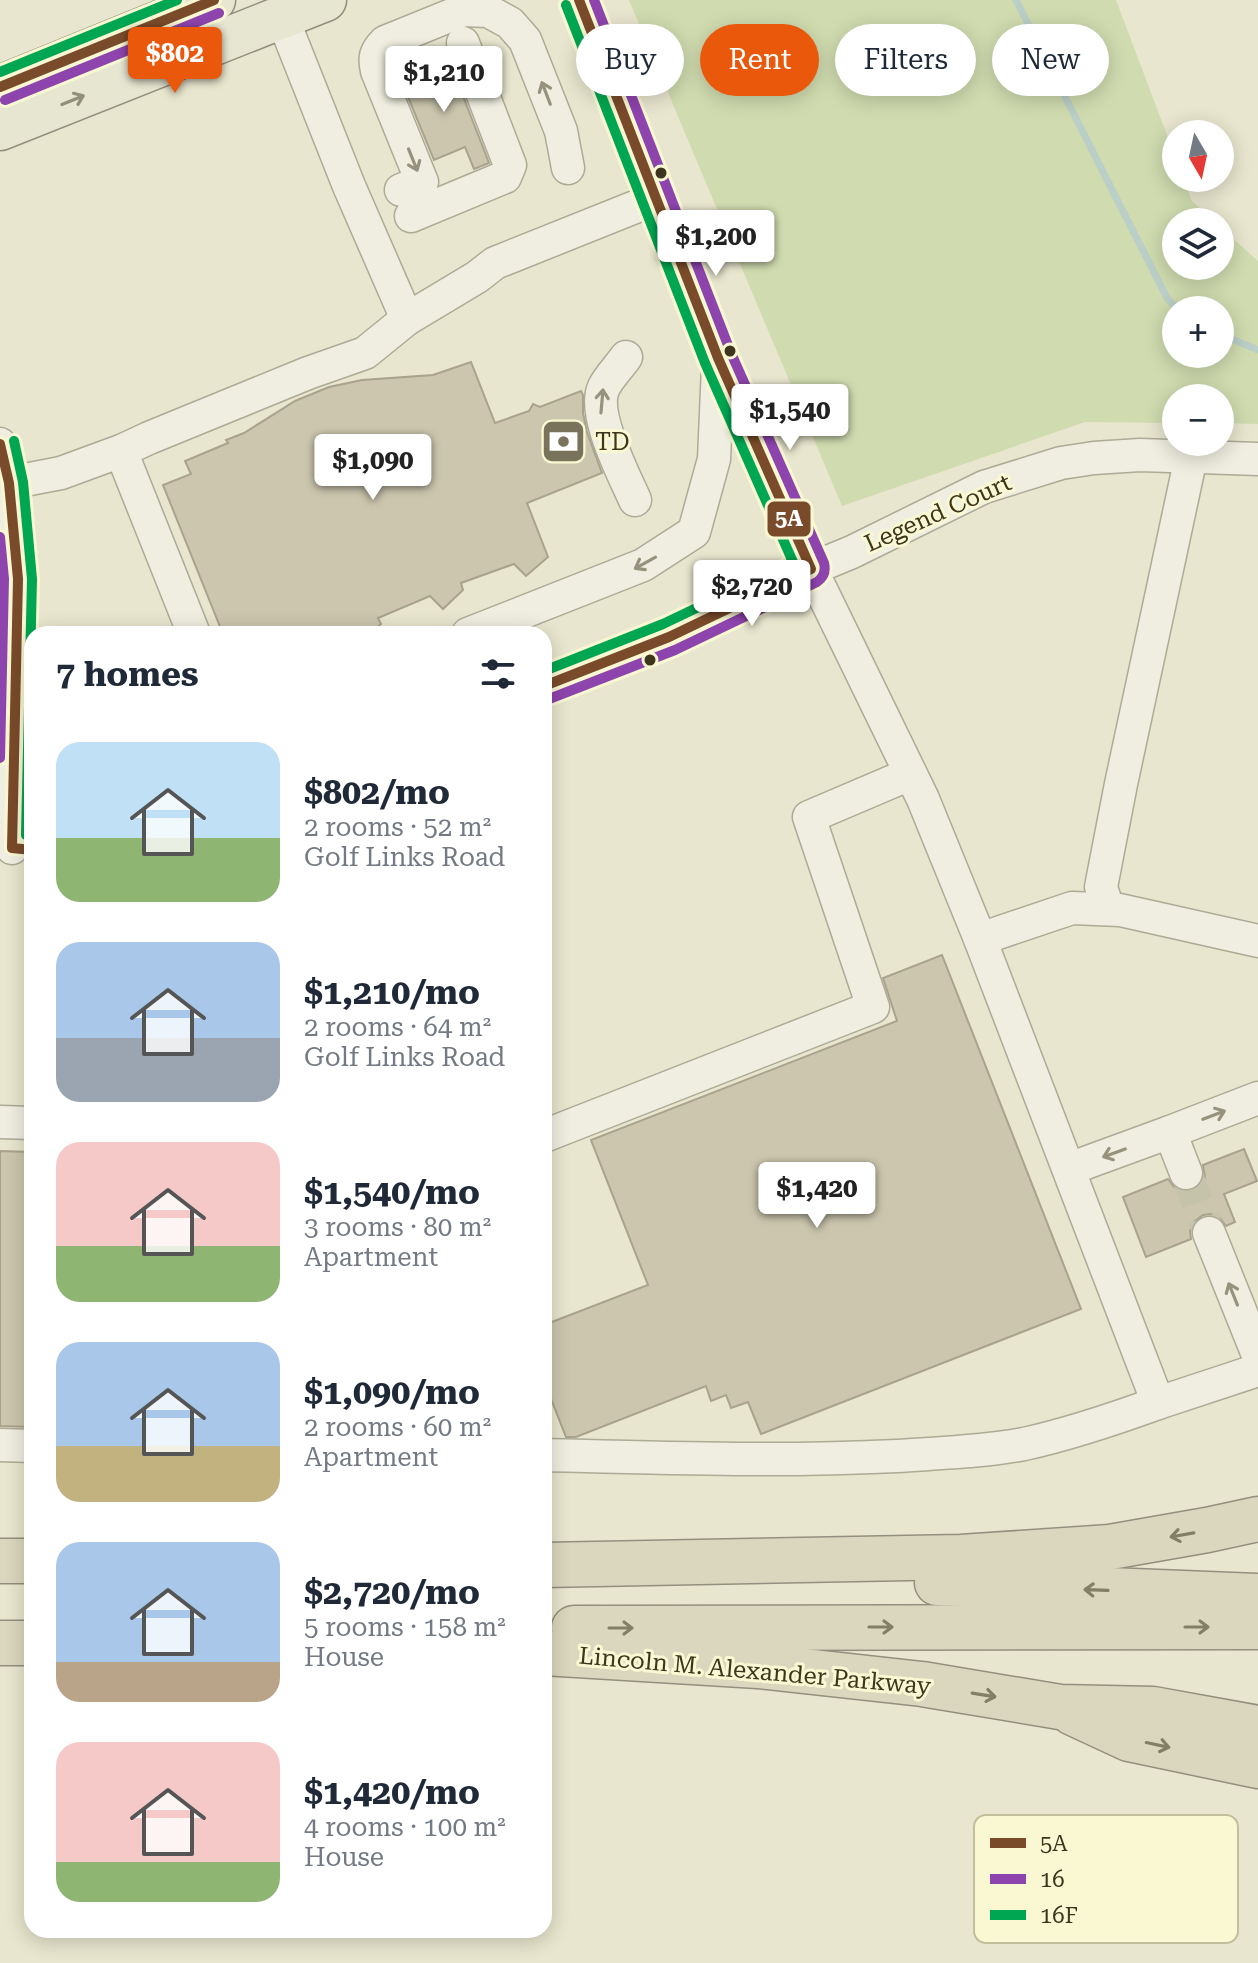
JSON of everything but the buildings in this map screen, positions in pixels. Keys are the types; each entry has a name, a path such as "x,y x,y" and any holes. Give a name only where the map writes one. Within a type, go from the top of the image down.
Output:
{"highway":[{"path":"552,1566 961,1557 1110,1547 1258,1519"},
{"path":"0,1561 24,1561"},
{"path":"552,1566 1258,1596"},
{"path":"552,1631 567,1628 1258,1627"},
{"path":"0,1643 24,1643"},
{"name":"Lincoln M. Alexander Parkway","path":"552,1653 758,1666 922,1684 1060,1707"},
{"path":"1060,1707 1153,1709 1258,1728"},
{"path":"1060,1707 1129,1739 1258,1766"}],"main road":[{"path":"0,87 214,0"},
{"path":"0,129 325,0"}],"street":[{"path":"579,0 718,358 811,569 923,799 1158,1403"},
{"path":"463,43 510,165 505,177 406,203 422,182 377,71 374,60 377,50 385,42 464,10 488,11 510,23 525,40 561,131 568,168"},
{"path":"282,17 349,186 407,319"},
{"path":"9,483 61,473 365,353 407,319 477,277 503,280 659,209"},
{"path":"626,357 602,389 600,407 603,423 635,500"},
{"path":"488,626 643,565 694,532 714,459 718,358"},
{"path":"0,444 9,483 15,849"},
{"path":"121,451 191,626"},
{"name":"Legend Court","path":"552,683 669,637 984,487 1061,463 1094,458 1140,455 1258,459"},
{"path":"1108,909 1101,887 1191,457"},
{"path":"552,1133 873,1007 809,817 910,774"},
{"path":"980,939 1072,908 1120,910 1258,941"},
{"path":"1069,1169 1258,1098"},
{"path":"0,1122 24,1123"},
{"path":"1170,1132 1186,1173"},
{"path":"1209,1233 1258,1355"},
{"path":"552,1455 747,1460 863,1458 967,1451 1023,1444 1091,1427 1258,1370"},
{"path":"0,1445 24,1446"}],"green space":[{"path":"629,0 1116,0 1162,122 1162,192 1188,192 1200,208 1162,208 1162,280 1234,280 1234,240 1258,261 1258,424 1234,423 1234,384 1162,384 1162,423 1085,422 842,506 669,96 684,96 684,24 639,24"}],"waterway":[{"path":"1016,0 1166,296"},
{"path":"1234,340 1258,350"}],"tunnel":[{"path":"1186,1173 1209,1233"}],"transit line":[{"name":"16F","path":"0,72 177,0"},
{"name":"5A","path":"0,87 214,0"},
{"name":"5A","path":"552,683 669,637 811,569 718,358 579,0"},
{"name":"16","path":"552,698 675,650 817,582 825,569 731,353 594,0"},
{"name":"16F","path":"552,668 663,624 793,562 705,363 566,5"},
{"name":"16","path":"5,100 219,13"},
{"name":"16F","path":"14,441 23,482 32,579 31,626"},
{"name":"5A","path":"0,444 9,483 18,579 12,848 24,849"},
{"name":"16","path":"0,537 4,579 0,758"}],"place":[{"name":"TD","path":"564,442"}]}
